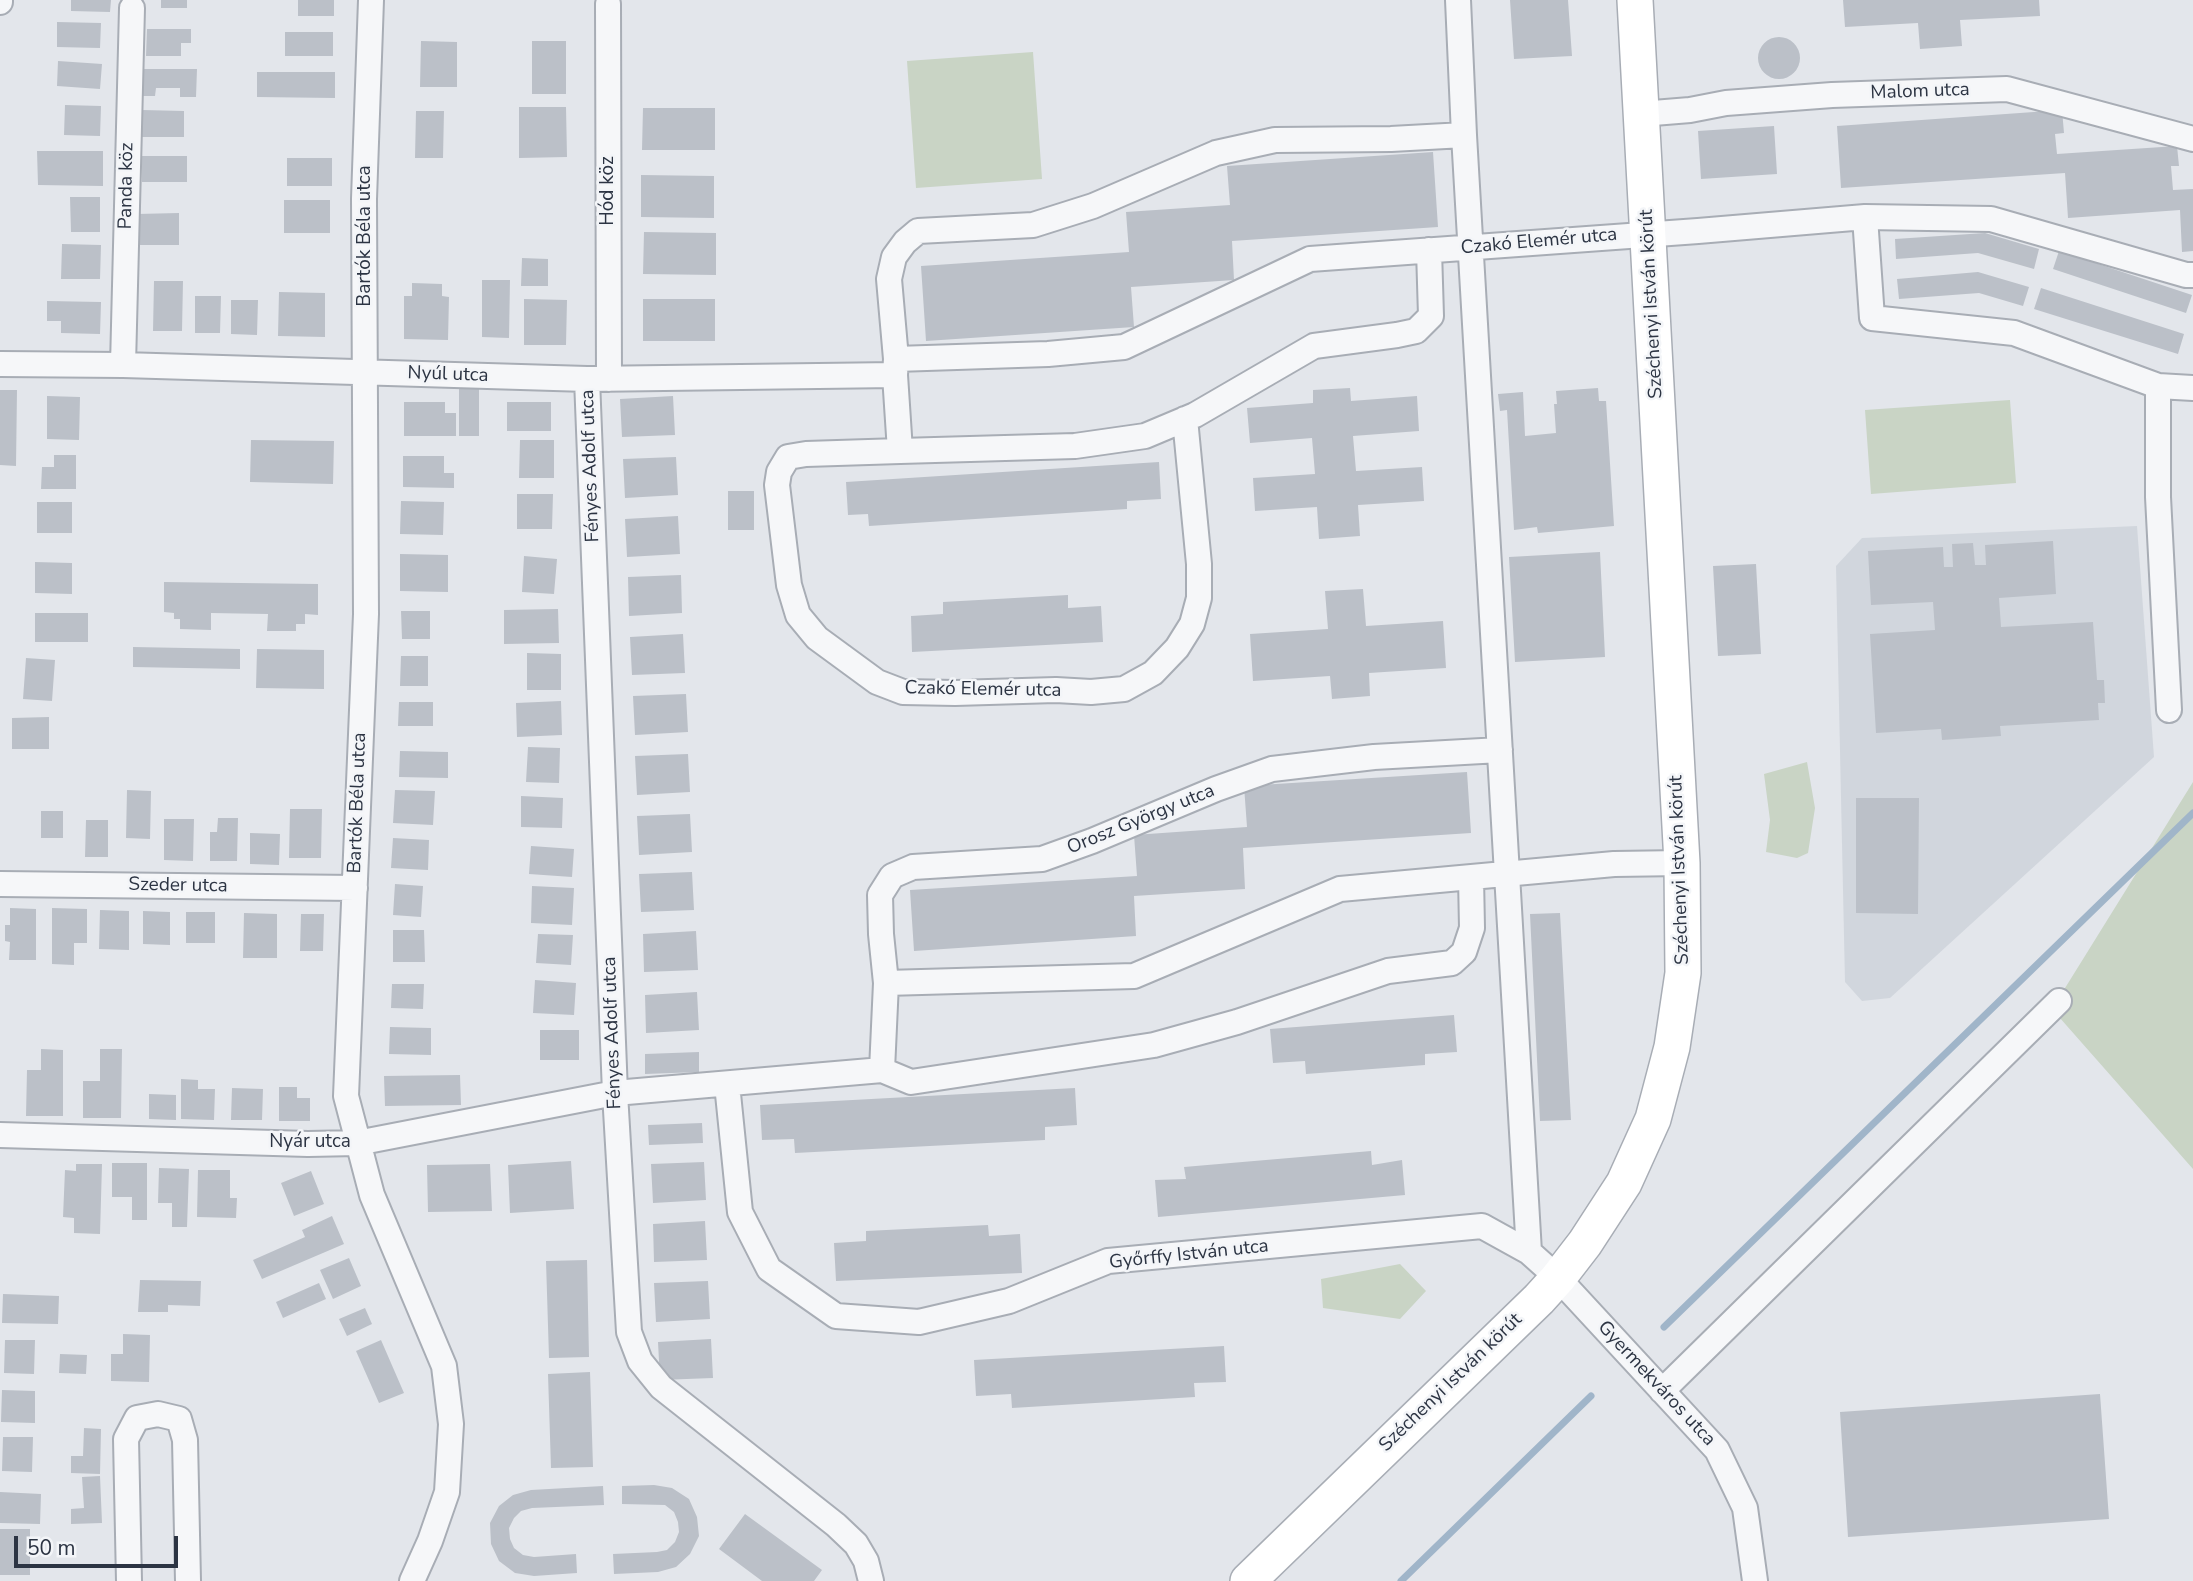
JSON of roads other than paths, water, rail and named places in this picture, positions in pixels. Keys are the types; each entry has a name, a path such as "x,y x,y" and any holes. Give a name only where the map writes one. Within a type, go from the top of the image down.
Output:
{"street":[{"name":"Bartók Béla utca","path":"370,0 364,199 366,614 346,1096 372,1195 444,1366 451,1424 447,1492 430,1541 412,1581"},
{"path":"1458,0 1529,1252"},
{"name":"Széchenyi István körút","path":"1248,1581 1558,1278 1585,1243 1624,1182 1653,1119 1672,1047 1683,973 1682,863 1635,0"},
{"name":"Hód köz","path":"598,379 608,4"},
{"name":"Panda köz","path":"123,365 132,8"},
{"name":"Malom utca","path":"1642,114 1690,110 1726,103 1832,95 2007,89 2193,139"},
{"path":"900,451 889,279 894,257 918,231 1032,225 1093,206 1216,153 1275,140 1464,135"},
{"path":"1865,217 1872,318 2014,333 2158,386 2193,388"},
{"path":"1648,233 1865,217 1991,219 2193,275"},
{"name":"Czakó Elemér utca","path":"896,367 1124,346 1310,258 1648,233"},
{"name":"Czakó Elemér utca","path":"1185,419 1199,564 1199,598 1192,624 1177,648 1153,673 1124,689 903,692 877,682 817,638 798,615 789,585 777,485 779,472 788,457 806,453 1075,446 1144,436 1185,419 1314,346 1416,331 1431,316 1429,250"},
{"name":"Nyúl utca","path":"0,364 598,379 896,367"},
{"name":"Fényes Adolf utca","path":"598,379 615,1093 629,1332 640,1361 661,1387 836,1525 856,1544 866,1561 871,1581"},
{"path":"2158,386 2158,497 2169,709"},
{"name":"Orosz György utca","path":"882,1070 886,983 880,895 892,876 914,867 1042,859 1272,769 1374,757 1500,750"},
{"path":"886,983 1134,976 1340,889 1614,864 1682,863"},
{"path":"615,1093 882,1070 911,1082 1154,1045 1237,1022 1388,971 1452,963 1464,952 1472,928 1471,877"},
{"name":"Szeder utca","path":"0,884 355,888"},
{"path":"1662,1391 2059,1001"},
{"name":"Győrffy István utca","path":"727,1083 740,1212 769,1269 836,1316 919,1322 1009,1301 1108,1261 1482,1226 1529,1252 1558,1278"},
{"name":"Nyár utca","path":"0,1135 357,1143 615,1093"},
{"name":"Gyermekváros utca","path":"1558,1278 1717,1450 1745,1508 1755,1581"},
{"path":"129,1581 126,1439 137,1418 159,1414 179,1419 185,1440 188,1581"}],"waterway":[{"path":"1664,1327 2193,813"},
{"path":"1401,1581 1591,1396"}]}
